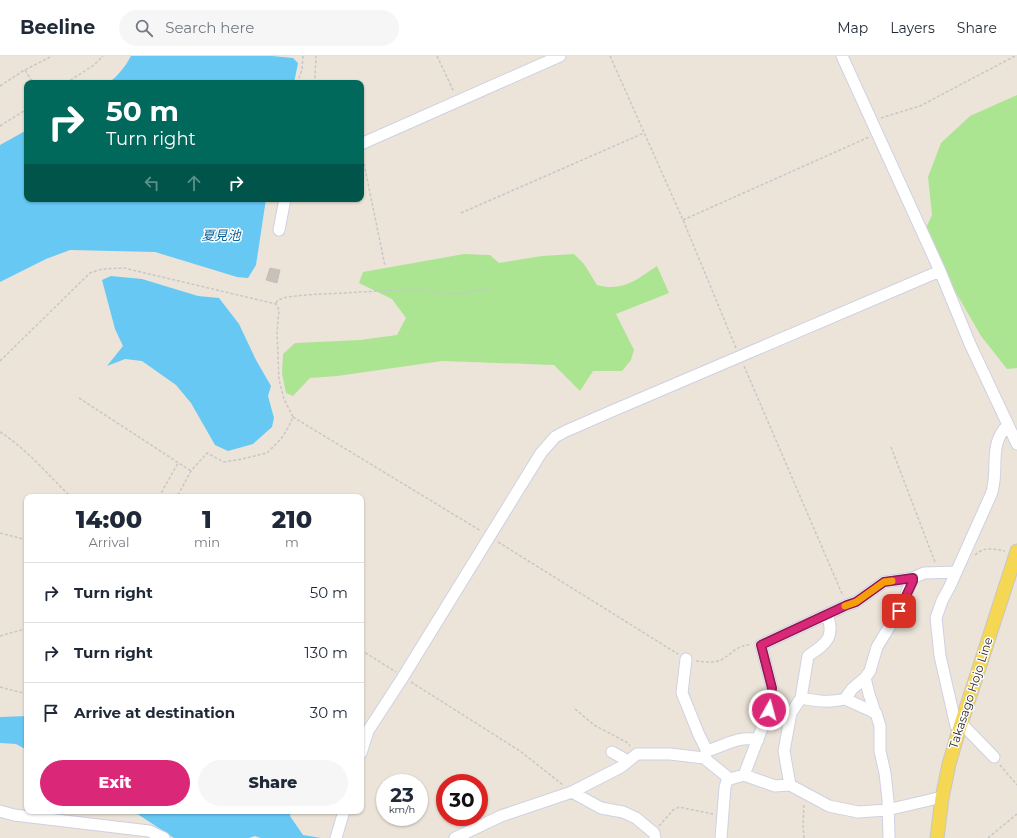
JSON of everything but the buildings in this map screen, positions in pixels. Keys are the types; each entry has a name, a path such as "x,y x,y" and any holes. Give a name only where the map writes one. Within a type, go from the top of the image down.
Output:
{"main road":[{"name":"Takasago Hojo Line","path":"936,838 949,764 1017,551"}],"street":[{"path":"364,143 560,56"},
{"path":"842,56 940,271 970,344 1017,444"},
{"path":"279,230 284,202"},
{"path":"364,744 368,731 403,677 489,536 541,453 555,437 586,422 940,271"},
{"path":"994,757 960,727 956,726 940,656 936,618 942,601 994,487 996,444 1008,426"},
{"path":"744,775 769,710 772,688 761,645 856,602 884,582 913,578 924,573 956,572"},
{"path":"801,698 820,702 839,701 845,699 852,689 866,678 870,671 877,647 899,611 913,578"},
{"path":"790,785 784,751 791,713 801,698 808,656 827,641 830,636 831,625 827,615"},
{"path":"686,659 682,693 706,754 730,778"},
{"path":"866,678 874,709 873,712"},
{"path":"845,699 876,714 880,726 880,751 885,773 888,800 887,810 889,838"},
{"path":"612,752 632,757 670,754 706,754 736,740 758,740"},
{"path":"455,838 501,816 572,792 621,767 632,757"},
{"path":"722,838 722,816 727,781 730,778 744,775 775,786 790,785 829,806 858,812 887,810 942,798"},
{"path":"572,792 601,808 629,814 636,818 654,835"},
{"path":"0,811 14,815 149,831 164,838"},
{"path":"336,838 343,814"}],"path":[{"path":"0,86 25,70 52,56"},
{"path":"71,80 94,65 103,56"},
{"path":"298,80 302,70 303,56"},
{"path":"314,80 316,56"},
{"path":"437,56 458,101"},
{"path":"610,56 683,220 740,357 847,605"},
{"path":"872,121 920,106 1015,56"},
{"path":"25,70 31,80"},
{"path":"0,126 24,111"},
{"path":"461,213 644,133"},
{"path":"683,220 878,133"},
{"path":"364,164 385,266"},
{"path":"0,361 90,273 102,269 124,268 276,304"},
{"path":"276,304 278,300 287,297 305,295 417,289 444,294 462,293 490,288"},
{"path":"276,304 279,310 277,332 279,380 284,399 293,418 489,536 686,659 707,662 720,660 744,644 761,645"},
{"path":"79,398 191,471"},
{"path":"179,494 191,471 206,453 224,462 242,460 267,453 281,439 293,418"},
{"path":"0,432 30,456 68,494"},
{"path":"891,447 939,572"},
{"path":"161,494 178,463"},
{"path":"0,533 24,539"},
{"path":"971,559 980,550 991,548 1017,551"},
{"path":"0,636 24,629"},
{"path":"364,652 520,750 542,770 572,792"},
{"path":"0,687 24,693"},
{"path":"575,709 594,725 628,744 632,757"},
{"path":"994,757 1017,785"},
{"path":"804,793 804,838"},
{"path":"654,835 673,810 679,807 722,816"},
{"path":"988,838 1017,814"}],"green space":[{"path":"1017,95 1017,368 1007,369 981,336 955,291 925,230 932,215 928,177 941,143 970,116"},
{"path":"464,254 490,255 499,263 542,256 574,254 584,264 597,285 606,287 622,286 636,280 657,266 669,293 616,314 634,350 631,360 622,371 593,371 580,391 554,365 442,361 337,376 310,378 293,396 286,393 282,374 283,354 295,343 360,340 397,335 406,318 392,299 359,283 363,272"}],"water":[{"path":"131,56 272,56 293,58 298,63 295,80 112,80"},
{"name":"夏見池","path":"24,132 24,202 266,202 256,265 248,278 237,277 155,252 70,250 46,259 0,282 0,145"},
{"path":"111,276 142,279 198,296 219,298 239,324 256,360 271,386 268,396 274,418 272,427 253,444 228,451 215,445 191,403 176,385 142,361 125,359 107,366 123,346 115,329 102,280"},
{"path":"24,716 24,748 16,744 0,743 0,717"},
{"path":"138,814 290,814 290,816 303,835 321,838 261,838 255,836 249,838 174,838"}],"slow traffic":[{"path":"845,606 856,602 884,582 892,581"}],"route":[{"path":"769,710 772,688 761,645 856,602 884,582 913,578 899,611"}]}
